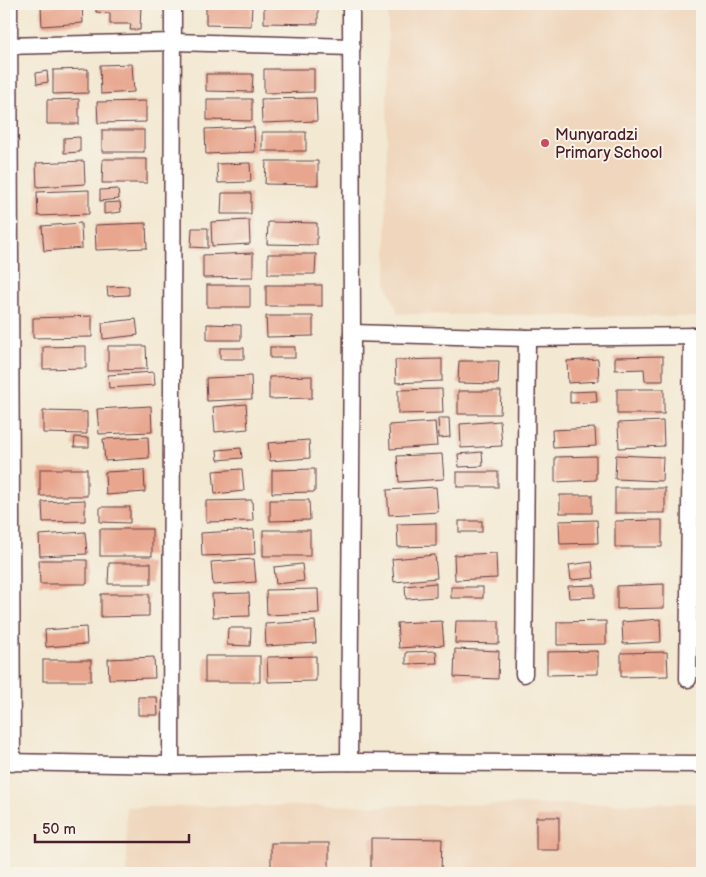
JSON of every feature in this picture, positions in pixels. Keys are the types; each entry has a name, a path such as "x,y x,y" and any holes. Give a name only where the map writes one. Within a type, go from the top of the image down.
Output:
{"street":[{"path":"9,4 7,46 8,762 171,765 350,762 702,764"},
{"path":"171,765 173,4"},
{"path":"350,762 351,4"},
{"path":"7,46 174,42 352,47"},
{"path":"352,333 527,338 697,336 688,679"},
{"path":"524,674 527,338"}],"shaded area":[{"name":"Munyaradzi Primary School","path":"388,4 702,4 702,317 398,314 386,282"},
{"path":"702,803 702,873 127,873 126,807"}],"building":[{"path":"82,4 83,23 42,26 41,6"},
{"path":"96,4 141,4 140,30 130,30 131,24 110,24 110,13 96,12"},
{"path":"206,4 252,4 251,26 206,25"},
{"path":"264,4 318,4 318,24 264,23"},
{"path":"132,64 134,92 101,94 100,65"},
{"path":"88,69 88,93 53,94 53,70"},
{"path":"264,69 314,69 314,92 264,93"},
{"path":"47,71 48,82 37,84 36,73"},
{"path":"206,74 253,74 252,92 206,91"},
{"path":"316,98 317,121 262,123 261,99"},
{"path":"79,99 79,124 47,124 47,100"},
{"path":"207,99 252,99 252,121 207,120"},
{"path":"146,101 146,122 98,123 97,102"},
{"path":"254,127 255,152 206,154 205,129"},
{"path":"102,130 144,130 144,152 102,152"},
{"path":"262,132 306,132 306,151 262,151"},
{"path":"80,137 80,152 64,153 64,138"},
{"path":"103,159 147,159 147,183 102,183"},
{"path":"84,161 85,184 37,187 36,163"},
{"path":"266,161 318,161 318,185 265,184"},
{"path":"250,163 251,182 218,183 217,164"},
{"path":"118,189 119,199 100,201 100,190"},
{"path":"89,190 89,214 38,216 37,192"},
{"path":"222,193 251,193 251,214 221,214"},
{"path":"120,202 121,212 104,214 104,203"},
{"path":"249,220 250,244 212,246 211,222"},
{"path":"268,222 317,223 317,245 267,244"},
{"path":"81,223 82,248 44,251 42,226"},
{"path":"146,223 147,248 96,250 95,225"},
{"path":"192,228 208,228 208,248 191,247"},
{"path":"253,253 253,277 203,278 203,255"},
{"path":"268,254 316,254 315,274 268,274"},
{"path":"207,285 250,285 250,307 207,307"},
{"path":"266,285 322,285 322,306 266,306"},
{"path":"129,286 129,295 108,296 107,287"},
{"path":"92,316 92,337 33,338 33,318"},
{"path":"266,316 313,316 313,336 267,337"},
{"path":"136,319 138,335 103,339 102,323"},
{"path":"207,324 241,325 241,340 207,340"},
{"path":"86,346 86,368 43,369 43,347"},
{"path":"108,346 146,346 147,369 108,370"},
{"path":"270,347 295,347 295,358 270,358"},
{"path":"220,348 244,348 244,359 220,359"},
{"path":"663,356 663,381 645,381 644,369 615,370 615,357"},
{"path":"442,359 442,381 396,383 395,360"},
{"path":"598,359 599,381 568,383 567,361"},
{"path":"459,361 499,361 498,384 458,383"},
{"path":"154,372 155,385 109,388 108,375"},
{"path":"251,376 252,399 207,401 206,378"},
{"path":"312,376 312,398 269,399 269,377"},
{"path":"442,389 443,413 398,414 398,390"},
{"path":"617,389 664,389 664,414 617,414"},
{"path":"458,391 501,391 500,414 458,414"},
{"path":"596,391 597,402 570,403 570,392"},
{"path":"246,404 248,429 215,432 213,407"},
{"path":"151,406 152,432 99,434 97,409"},
{"path":"43,411 87,412 87,434 43,433"},
{"path":"438,418 449,418 450,437 439,438"},
{"path":"500,421 502,446 461,448 460,424"},
{"path":"663,421 664,446 619,448 618,423"},
{"path":"435,422 437,446 390,449 389,425"},
{"path":"595,428 596,446 553,448 552,430"},
{"path":"75,437 89,438 89,447 74,447"},
{"path":"148,437 149,458 105,461 103,439"},
{"path":"309,440 310,458 270,461 268,443"},
{"path":"241,448 242,458 218,460 217,450"},
{"path":"482,452 483,466 459,467 458,454"},
{"path":"442,454 444,479 399,482 397,456"},
{"path":"616,455 663,457 662,481 615,479"},
{"path":"596,456 596,480 555,482 555,457"},
{"path":"40,469 87,469 87,496 40,496"},
{"path":"242,469 244,491 215,494 213,471"},
{"path":"315,469 315,492 272,493 272,470"},
{"path":"144,470 145,492 106,495 105,472"},
{"path":"457,472 498,472 498,487 457,487"},
{"path":"436,487 438,512 389,515 387,490"},
{"path":"615,488 665,488 665,513 615,513"},
{"path":"560,495 592,495 592,513 560,513"},
{"path":"85,500 85,521 43,522 42,502"},
{"path":"252,500 253,521 206,522 206,501"},
{"path":"270,500 309,500 310,520 270,521"},
{"path":"100,507 130,507 130,523 100,522"},
{"path":"597,520 598,543 560,544 559,521"},
{"path":"662,520 662,547 615,547 615,521"},
{"path":"459,521 482,521 482,532 459,532"},
{"path":"436,523 436,546 398,547 397,524"},
{"path":"100,529 152,529 152,556 100,556"},
{"path":"254,530 255,554 202,556 201,533"},
{"path":"263,530 310,530 310,556 263,556"},
{"path":"85,532 87,554 40,556 39,535"},
{"path":"496,553 497,578 455,580 454,555"},
{"path":"435,555 437,578 394,582 392,559"},
{"path":"254,559 256,582 213,585 211,562"},
{"path":"39,560 87,560 87,584 40,584"},
{"path":"592,562 594,578 571,580 569,565"},
{"path":"109,563 151,563 151,584 108,584"},
{"path":"302,564 304,581 276,584 274,567"},
{"path":"436,583 436,597 406,599 405,586"},
{"path":"664,584 664,608 617,609 617,586"},
{"path":"595,585 595,597 569,598 568,586"},
{"path":"451,587 483,587 483,598 451,598"},
{"path":"318,589 319,613 267,615 266,590"},
{"path":"249,593 250,616 213,617 212,594"},
{"path":"101,594 149,594 149,616 101,617"},
{"path":"660,619 661,642 623,644 622,622"},
{"path":"315,621 316,643 266,646 265,624"},
{"path":"442,621 444,645 399,648 397,623"},
{"path":"456,621 499,621 499,644 455,643"},
{"path":"606,621 606,644 557,645 557,622"},
{"path":"86,627 87,644 46,647 45,630"},
{"path":"228,628 251,628 250,646 227,645"},
{"path":"455,649 499,651 498,679 454,677"},
{"path":"436,651 437,663 406,664 406,652"},
{"path":"598,651 598,674 547,675 547,652"},
{"path":"667,652 668,676 621,677 621,653"},
{"path":"205,656 260,656 260,682 205,682"},
{"path":"316,656 316,681 268,682 267,657"},
{"path":"154,657 155,678 109,679 108,659"},
{"path":"43,660 91,660 91,681 43,681"},
{"path":"138,697 157,697 158,715 138,715"},
{"path":"536,817 559,817 559,850 536,850"},
{"path":"371,838 442,839 441,871 371,870"},
{"path":"271,843 329,843 329,870 271,870"}],"place":[{"name":"Munyaradzi Primary School","path":"545,143"}]}
